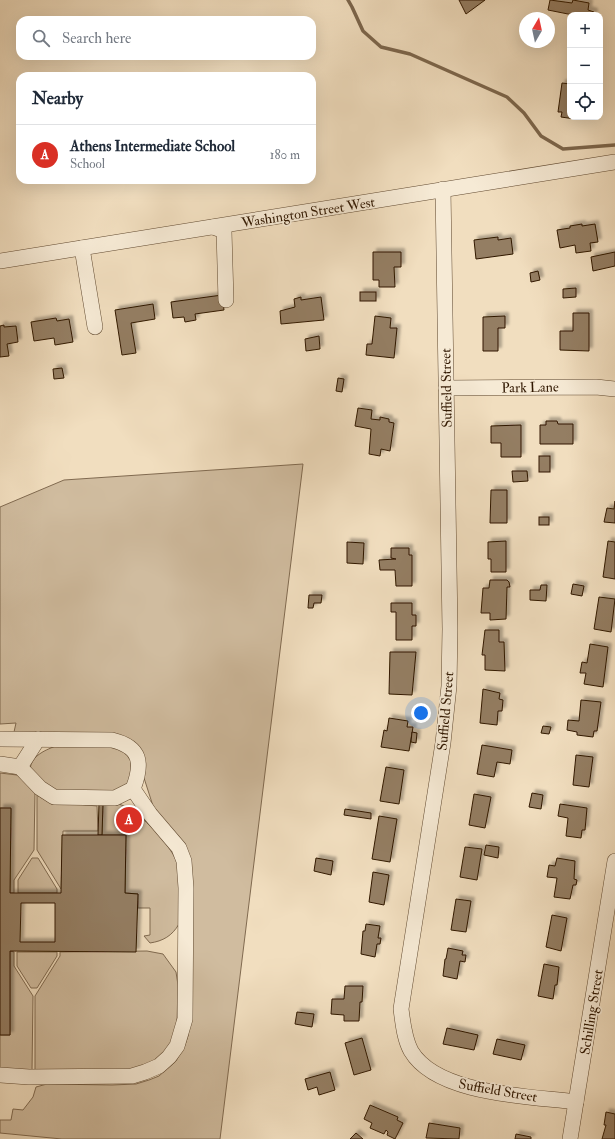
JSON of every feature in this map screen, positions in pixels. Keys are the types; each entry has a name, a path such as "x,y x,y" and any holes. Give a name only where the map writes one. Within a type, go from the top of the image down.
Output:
{"street":[{"name":"Washington Street West","path":"0,261 615,162"},
{"name":"Suffield Street","path":"443,189 450,629 449,686 443,743 404,981 401,1009 405,1037 411,1051 420,1062 445,1079 486,1091 576,1102"},
{"path":"213,227 224,231 226,300"},
{"path":"82,248 95,327"},
{"name":"Park Lane","path":"446,388 596,387 615,389"},
{"path":"0,739 112,740 126,743 136,753 139,767 133,789 115,798 54,797 40,788 20,767 0,764"},
{"path":"20,767 38,739"},
{"path":"0,1076 132,1076 159,1066 169,1057 177,1046 185,1019 186,888 184,861 179,848 150,814 133,789"},
{"name":"Schilling Street","path":"570,1139 610,923 615,862"}],"shaded area":[{"path":"303,464 220,1139 62,1139 0,1133 0,1120 11,1120 13,1109 23,1110 33,1097 36,1087 47,1084 136,1084 159,1076 176,1061 185,1045 190,1021 192,884 154,809 134,747 14,732 16,723 0,724 0,507 64,480"},
{"path":"97,744 116,748 131,758 131,779 122,791 52,791 30,770 33,760 36,757 44,751 58,745"},
{"path":"0,773 17,775 35,791 34,850 14,880 14,893 10,893 11,809 0,808"},
{"path":"37,795 47,801 97,806 98,831 63,831 61,889 37,850"},
{"path":"115,803 132,811 142,818 168,846 177,863 180,885 179,924 170,935 159,941 150,943 144,936 150,935 150,908 138,908 138,894 125,893 126,835 102,835 103,804"},
{"path":"32,858 38,858 57,889 57,893 18,893 18,880"},
{"path":"10,951 14,952 14,966 33,996 32,1071 0,1070 0,1035 10,1035"},
{"path":"147,951 163,954 176,972 178,985 177,1022 173,1041 163,1056 142,1069 35,1071 35,996 60,956 60,952"},
{"path":"17,952 57,952 57,956 37,988 31,988 17,966"}],"building":[{"path":"459,0 485,0 466,14"},
{"path":"550,0 572,3 573,0 589,3 588,10 594,12 567,12 567,14 548,10"},
{"path":"562,83 567,84 567,118 561,117 562,112 558,112"},
{"path":"582,224 582,226 595,224 598,242 590,243 591,251 576,253 575,245 560,248 557,230"},
{"path":"498,237 498,240 511,238 513,254 476,259 474,240"},
{"path":"373,252 401,252 401,267 394,267 395,287 379,287 379,280 373,280"},
{"path":"615,252 615,266 593,271 591,257"},
{"path":"538,271 540,280 531,282 530,273"},
{"path":"576,288 576,297 563,298 563,289"},
{"path":"360,292 376,292 376,301 360,301"},
{"path":"222,295 224,310 195,314 196,320 185,322 184,317 173,318 171,302"},
{"path":"301,297 301,300 321,297 324,320 281,324 280,311 295,307 294,299"},
{"path":"153,304 155,319 131,323 136,353 122,355 115,310"},
{"path":"573,313 589,313 589,351 560,350 560,331 573,331"},
{"path":"375,316 391,318 390,328 397,328 394,358 366,355 367,344 372,344"},
{"path":"505,316 505,328 498,328 498,351 483,351 483,317"},
{"path":"56,318 57,321 69,319 73,342 55,345 54,338 34,341 31,322"},
{"path":"4,325 4,327 16,326 18,342 7,344 9,356 0,357 0,326"},
{"path":"319,336 320,349 306,351 305,339"},
{"path":"62,368 64,378 54,379 53,369"},
{"path":"338,378 344,379 342,392 336,391"},
{"path":"358,408 372,410 371,419 380,420 380,417 389,419 389,422 394,423 390,451 381,449 380,456 369,454 371,429 355,426"},
{"path":"546,421 557,421 558,424 573,424 573,444 540,444 540,425 546,425"},
{"path":"521,425 521,457 501,457 501,443 491,443 491,426"},
{"path":"539,456 550,456 550,472 539,472"},
{"path":"512,471 527,471 528,481 513,482"},
{"path":"491,490 507,490 507,523 490,523"},
{"path":"615,501 615,523 604,522 607,508 614,509"},
{"path":"539,517 549,517 549,525 539,525"},
{"path":"506,541 506,572 491,572 491,559 488,559 488,542"},
{"path":"608,541 615,542 615,579 603,577"},
{"path":"347,542 364,543 363,564 347,563"},
{"path":"391,548 409,548 409,555 412,555 412,586 396,586 395,570 380,570 379,560 396,559 391,558"},
{"path":"490,580 507,580 509,582 510,587 507,587 506,619 490,620 490,613 481,613 483,588 489,588"},
{"path":"573,584 584,586 582,596 571,594"},
{"path":"541,585 547,585 546,601 530,600 530,590 540,590"},
{"path":"309,595 322,595 321,603 314,603 313,608 308,608"},
{"path":"599,597 615,599 611,632 594,629"},
{"path":"391,603 412,603 412,615 416,615 416,626 412,626 412,640 396,640 396,612 391,612"},
{"path":"485,630 499,630 499,642 504,642 505,671 485,670 485,655 482,655"},
{"path":"590,644 608,647 603,687 584,684 586,673 580,673 582,662 587,663"},
{"path":"390,652 416,652 412,695 389,694"},
{"path":"483,689 500,693 499,699 503,700 502,711 498,711 497,725 480,723"},
{"path":"581,700 601,702 597,731 594,731 593,737 577,735 577,732 567,730 568,720 579,721"},
{"path":"389,718 408,721 407,727 413,727 409,751 381,747 384,730 387,731"},
{"path":"543,726 551,727 549,734 541,733"},
{"path":"412,732 417,733 416,743 411,742"},
{"path":"482,745 512,750 510,764 497,762 494,777 477,774"},
{"path":"576,755 593,757 589,787 573,785"},
{"path":"386,767 404,770 399,804 380,801"},
{"path":"532,793 543,795 541,809 529,807"},
{"path":"474,794 491,797 485,828 469,825"},
{"path":"99,803 103,803 102,835 98,835"},
{"path":"560,804 587,808 585,830 582,830 581,838 566,836 568,818 558,816"},
{"path":"0,808 11,808 10,893 61,893 62,835 126,835 125,893 138,894 136,952 10,951 10,1035 0,1035","holes":["21,903 55,903 55,942 20,942"]},
{"path":"345,809 371,813 371,819 344,815"},
{"path":"379,816 397,819 390,862 372,859"},
{"path":"486,845 499,847 498,858 484,855"},
{"path":"465,847 482,849 477,880 460,877"},
{"path":"316,858 333,861 331,875 314,871"},
{"path":"557,858 575,861 574,879 577,880 576,885 573,885 570,899 554,897 557,878 547,877 549,865 555,866"},
{"path":"373,872 389,875 384,905 369,902"},
{"path":"456,899 471,901 466,932 451,930"},
{"path":"552,915 567,918 561,951 546,947"},
{"path":"366,924 380,926 378,938 381,938 380,944 377,944 375,957 361,954 363,931 365,931"},
{"path":"448,948 463,951 462,955 466,955 465,962 460,961 457,979 443,976"},
{"path":"544,964 559,967 557,985 555,985 553,999 538,996"},
{"path":"345,986 363,986 359,1021 344,1021 344,1015 331,1014 332,999 344,999"},
{"path":"297,1012 314,1014 312,1027 295,1024"},
{"path":"447,1028 478,1035 474,1050 443,1044"},
{"path":"362,1038 371,1070 354,1075 345,1043"},
{"path":"497,1039 525,1045 521,1060 493,1054"},
{"path":"330,1072 335,1090 319,1095 317,1087 308,1090 305,1079"},
{"path":"370,1105 398,1117 397,1120 403,1123 395,1139 387,1135 388,1132 386,1130 384,1134 370,1128 372,1123 364,1119"},
{"path":"606,1112 615,1114 615,1139 602,1139 606,1125 604,1125"},
{"path":"429,1123 460,1128 459,1139 426,1138"},
{"path":"356,1133 363,1139 350,1139"},
{"path":"516,1134 531,1137 531,1139 515,1139"}],"waterway":[{"path":"348,0 363,31 381,47 410,54 507,97 524,113 541,136 563,149 615,145"}],"place":[{"name":"Athens Intermediate School","path":"129,820"}]}
